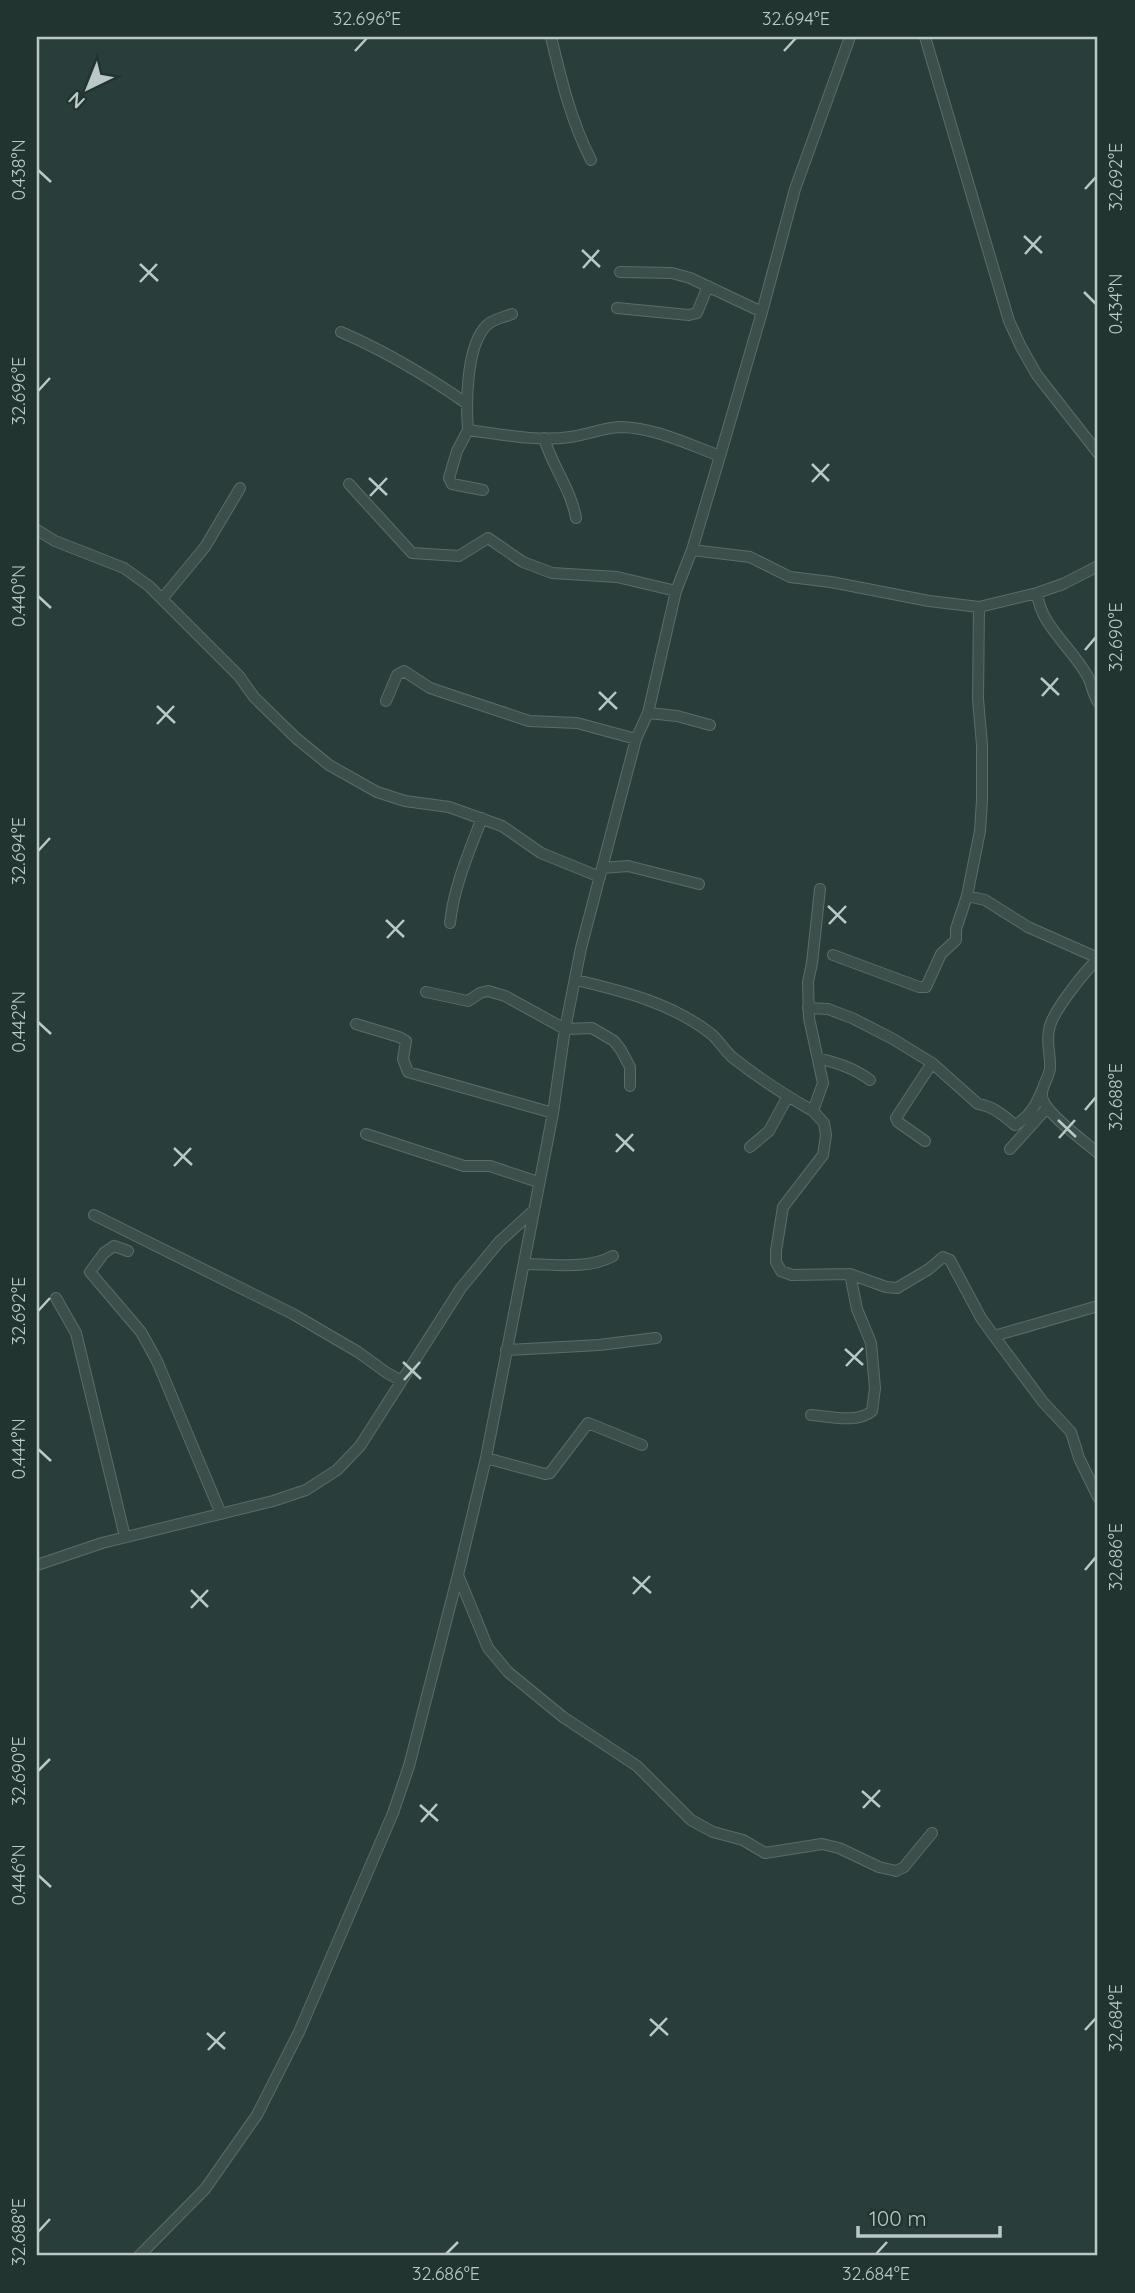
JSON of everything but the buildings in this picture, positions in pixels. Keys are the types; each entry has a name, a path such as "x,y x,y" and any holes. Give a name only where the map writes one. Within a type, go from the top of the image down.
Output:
{"street":[{"path":"551,37 574,123 592,160"},
{"path":"139,2256 205,2189 257,2115 299,2032 393,1813 409,1766 485,1458 525,1264 532,1212 553,1113 565,1029 581,948 636,739 648,713 676,591 692,550 720,456 795,189 850,37"},
{"path":"925,37 1013,330 1037,375 1098,453"},
{"path":"620,272 672,273 708,286 762,312"},
{"path":"617,308 697,313 708,286"},
{"path":"483,490 452,484 449,478 457,451 468,430 466,403 469,367 481,333 489,323 512,314"},
{"path":"341,332 423,374 466,403"},
{"path":"468,430 569,438 620,427 636,428 720,456"},
{"path":"544,438 548,453 573,504 576,518"},
{"path":"349,484 412,553 459,556 488,538 523,562 552,573 617,577 676,591"},
{"path":"162,599 205,547 240,488"},
{"path":"37,530 66,546 124,568 149,586 239,676 254,696 296,738 328,765 377,792 405,801 449,807 482,818 502,826 541,853 601,873 628,866 698,884"},
{"path":"692,550 750,557 790,577 979,607 1037,593 1063,584 1098,566"},
{"path":"1037,593 1039,608 1087,677 1098,702"},
{"path":"833,955 919,988 926,987 941,954 956,940 956,929 967,896 980,831 982,745 978,699 979,607"},
{"path":"386,701 397,675 404,671 430,688 529,721 577,723 636,739"},
{"path":"648,713 677,716 710,726"},
{"path":"450,923 464,864 482,818"},
{"path":"813,1111 823,1083 808,1008 808,982 820,889"},
{"path":"808,1008 828,1009 893,1038 932,1063 978,1104 987,1105 1015,1125 1022,1122 1037,1105 1050,1070 1048,1029 1088,968 1098,959 1028,927 985,900 967,896"},
{"path":"576,980 659,1004 688,1019 712,1035 730,1056 813,1111 824,1123 826,1135 823,1155 783,1207 776,1262 781,1270 792,1275 850,1274 886,1287 897,1288 929,1269 943,1257 950,1260 981,1318 1043,1402 1071,1432 1079,1458 1098,1497"},
{"path":"426,992 468,1001 488,991 505,996 565,1029 592,1028 614,1041 630,1067 630,1086"},
{"path":"356,1024 406,1041 404,1059 408,1072 553,1113"},
{"path":"818,1058 859,1072 870,1080"},
{"path":"925,1141 896,1118 932,1063"},
{"path":"1043,1088 1042,1097 1047,1108 1098,1153"},
{"path":"750,1147 769,1131 788,1096"},
{"path":"1010,1149 1047,1108"},
{"path":"366,1135 464,1166 490,1166 538,1182"},
{"path":"37,1565 102,1543 306,1490 337,1469 360,1446 461,1288 499,1242 532,1212"},
{"path":"94,1215 293,1314 400,1380"},
{"path":"128,1251 114,1246 104,1253 90,1272 141,1332 157,1361 221,1514"},
{"path":"525,1264 579,1266 613,1256"},
{"path":"811,1415 849,1418 864,1416 872,1411 875,1388 871,1343 857,1308 850,1274"},
{"path":"56,1298 76,1333 125,1537"},
{"path":"994,1335 1098,1306"},
{"path":"506,1350 599,1345 656,1338"},
{"path":"485,1458 550,1473 588,1423 642,1445"},
{"path":"458,1575 488,1648 508,1672 563,1717 637,1766 691,1820 713,1832 739,1838 765,1853 822,1844 839,1848 879,1867 897,1871 904,1867 932,1833"}]}
